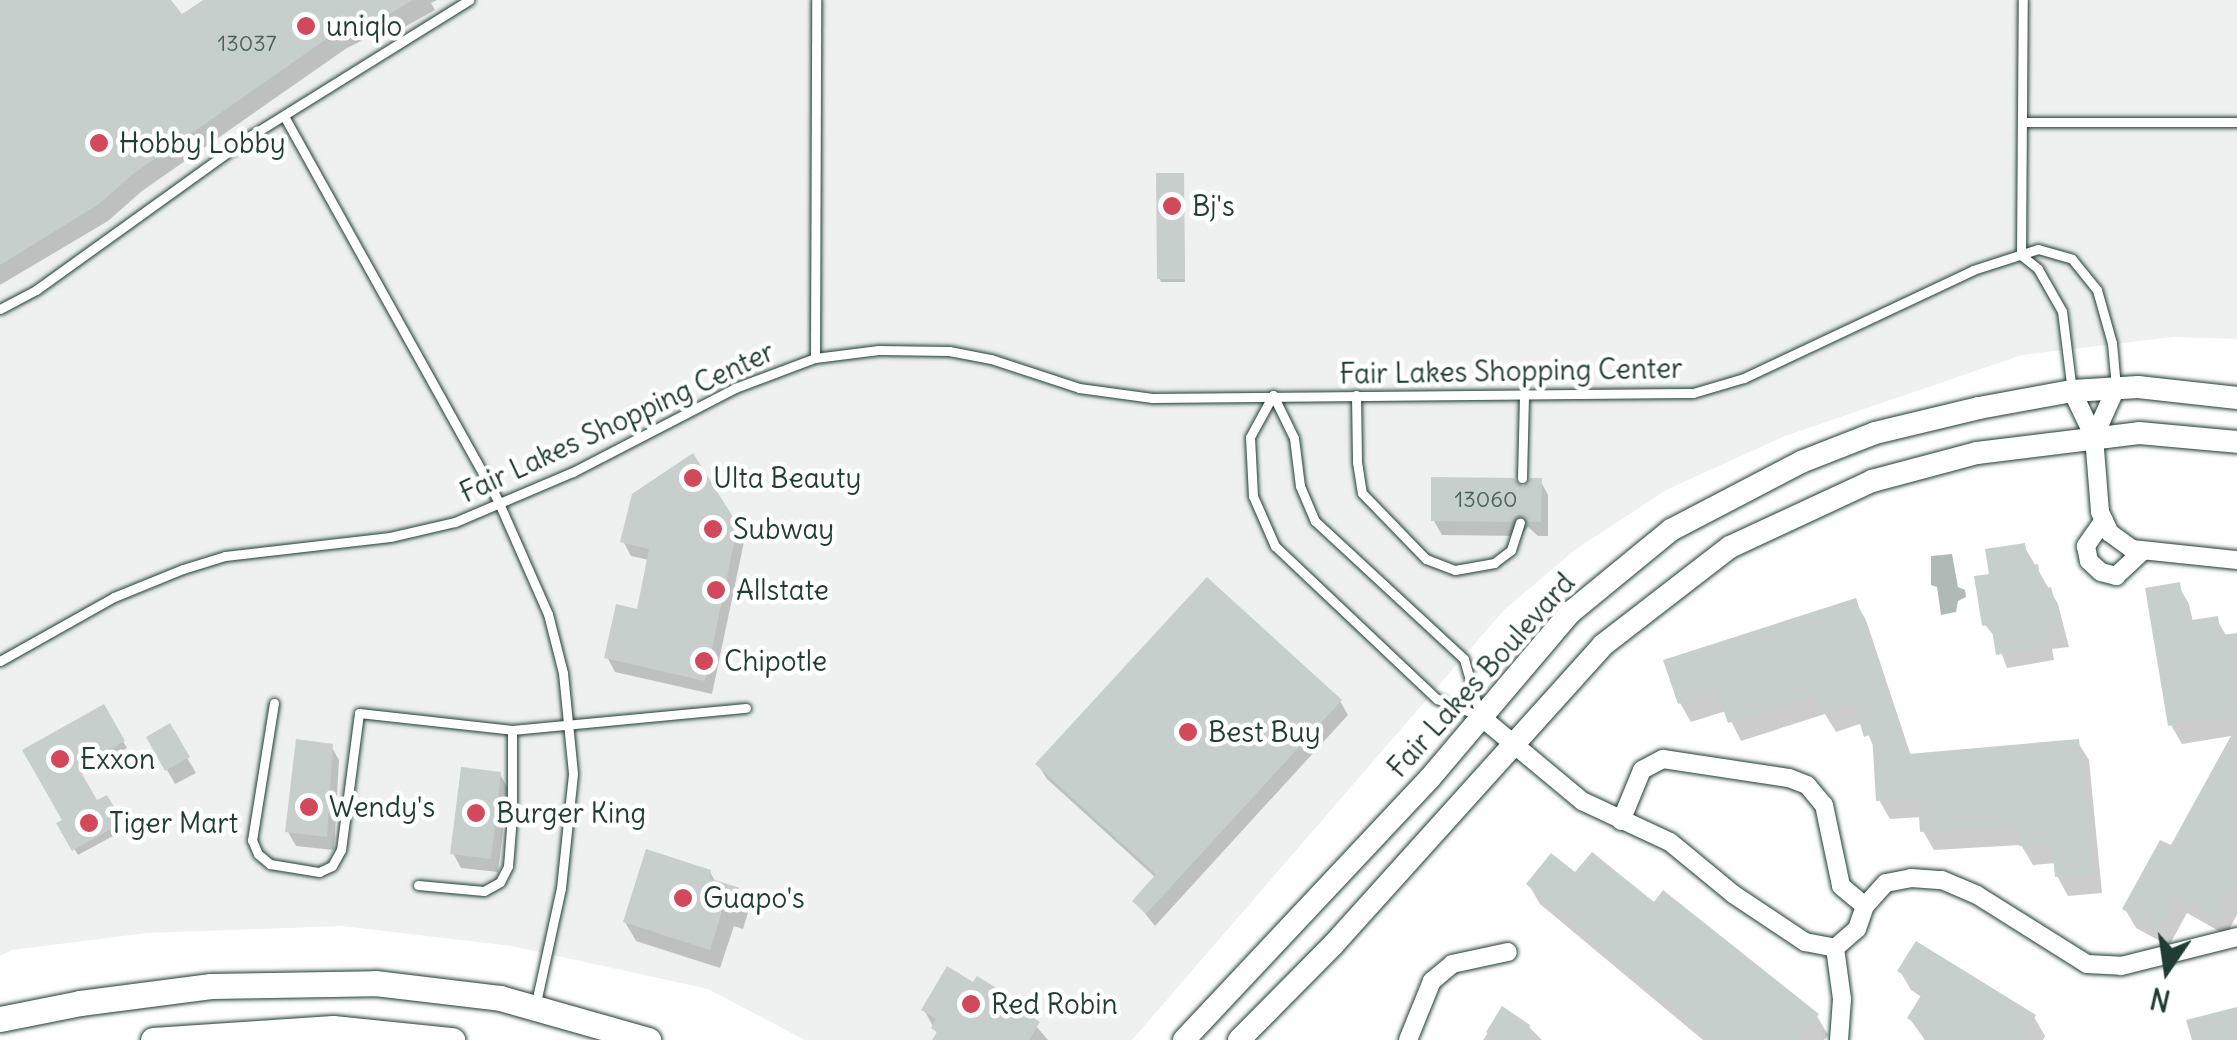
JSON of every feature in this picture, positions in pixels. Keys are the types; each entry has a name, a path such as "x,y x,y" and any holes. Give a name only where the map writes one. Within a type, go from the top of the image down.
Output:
{"main road":[{"path":"0,1019 80,1002 193,988 375,983 536,1006 648,1040"},
{"path":"153,1040 333,1028 452,1040"}],"street":[{"name":"Fair Lakes Boulevard","path":"1184,1040 1404,806 1571,612 1672,530 1800,462 1875,433 2072,391 2116,388 2237,398"},
{"path":"2094,437 2116,388"},
{"path":"2072,391 2094,437 2104,520 2110,533 2143,551 2237,560"},
{"path":"1239,1040 1454,814 1512,743 1603,645 1730,546 1872,481 1976,453 2139,434 2237,442"},
{"path":"2104,520 2086,546 2089,561 2101,572 2116,576 2143,551"},
{"path":"1480,716 1582,800 1670,842 1733,894 1805,942 1835,948"},
{"path":"1622,821 1642,770 1663,759 1789,778 1807,785 1824,805 1841,886 1865,906"},
{"path":"1835,948 1858,929 1865,906 1886,883 1911,878 1942,880 1977,895 2087,964 2121,966 2237,937"},
{"path":"1835,948 1842,1000 1839,1040"},
{"path":"1408,1040 1432,981 1452,964 1508,952"}],"lane":[{"path":"0,310 36,290 388,47 470,0"},
{"path":"815,358 816,0"},
{"path":"2023,0 2021,255 2038,269 2062,311 2072,391"},
{"path":"284,116 499,503 548,614 570,724 573,774 569,832 536,1006"},
{"path":"2023,122 2237,122"},
{"name":"Fair Lakes Shopping Center","path":"0,660 156,578 225,556 390,537 455,522 572,472 735,388 815,358 878,350 949,352 991,358 1078,388 1118,395 1646,396 1708,388 1744,378 1973,270 2038,250 2054,252 2085,271 2105,312 2116,388"},
{"path":"1273,394 1250,437 1253,496 1275,546 1437,699 1480,716"},
{"path":"1273,394 1294,438 1300,486 1315,521 1464,659 1480,716"},
{"path":"1356,395 1356,462 1362,494 1426,559 1455,570 1494,564 1511,550 1520,522"},
{"path":"1522,478 1524,396"},
{"path":"274,703 252,840 258,854 270,864 320,872 332,866 341,850 359,712 512,730 746,708"},
{"path":"418,885 484,892 500,882 508,866 512,816 512,730"}],"shaded area":[{"path":"0,0 2237,0 2237,339 2173,337 2022,355 1785,436 1668,489 1576,549 1504,610 1132,1040 805,1040 708,989 512,946 342,926 147,933 12,950 0,956"},
{"path":"1952,554 1958,587 1965,590 1966,597 1958,601 1956,612 1941,615 1937,587 1931,585 1931,556"}],"building":[{"name":"Hobby Lobby","path":"0,0 171,0 182,14 203,0 413,0 370,25 366,18 338,31 133,174 99,204 0,265"},
{"path":"1156,173 1184,173 1185,279 1157,279"},
{"path":"693,453 738,525 705,681 604,658 616,604 637,609 649,549 620,542 632,494"},
{"path":"1431,477 1514,478 1523,486 1530,478 1542,478 1541,522 1528,522 1519,514 1511,522 1431,521"},
{"path":"2025,543 2029,566 2038,564 2042,589 2051,587 2063,632 2045,635 2047,646 1996,655 1991,624 1982,626 1974,576 1989,574 1985,549"},
{"name":"Best Buy","path":"1207,577 1342,700 1146,914 1132,901 1156,874 1035,764"},
{"path":"2180,582 2186,621 2218,616 2221,635 2237,633 2237,715 2168,726 2145,588"},
{"path":"1856,598 1908,754 2079,739 2093,875 2055,877 2052,844 2019,846 2018,825 1920,832 1918,798 1876,801 1872,734 1864,737 1854,704 1823,714 1816,695 1728,723 1717,691 1678,704 1663,660"},
{"name":"Exxon","path":"104,704 125,741 78,767 97,800 107,795 123,822 72,851 56,823 62,820 22,750"},
{"path":"170,723 190,757 165,771 146,737"},
{"path":"2237,725 2237,877 2215,917 2176,896 2158,928 2122,909 2160,840 2171,845"},
{"name":"Wendy's","path":"296,739 333,744 327,837 285,832"},
{"name":"Burger King","path":"461,767 501,772 491,859 450,854"},
{"name":"Guapo's","path":"646,849 711,870 709,878 740,888 732,911 723,908 710,950 623,922"},
{"path":"1592,852 1654,902 1663,890 1819,1014 1798,1040 1712,1040 1526,884 1551,853 1575,872"},
{"path":"1916,941 2036,1015 2021,1040 1924,1040 1929,1032 1907,1018 1925,989 1897,971"},
{"name":"Red Robin","path":"947,966 973,982 977,976 1018,1001 1015,1006 1040,1022 1029,1040 932,1040 937,1032 931,1028 936,1019 921,1010"},
{"path":"1502,1006 1530,1025 1526,1040 1498,1040 1486,1032"},
{"path":"2237,1007 2237,1040 2192,1040 2186,1020"}],"place":[{"name":"uniqlo","path":"306,26"},
{"name":"Hobby Lobby","path":"99,143"},
{"name":"Bj's","path":"1172,206"},
{"name":"Ulta Beauty","path":"693,478"},
{"name":"Subway","path":"713,529"},
{"name":"Allstate","path":"716,590"},
{"name":"Chipotle","path":"704,661"},
{"name":"Best Buy","path":"1188,732"},
{"name":"Exxon","path":"60,759"},
{"name":"Wendy's","path":"309,807"},
{"name":"Burger King","path":"476,813"},
{"name":"Tiger Mart","path":"89,823"},
{"name":"Guapo's","path":"683,898"},
{"name":"Red Robin","path":"971,1004"}]}
